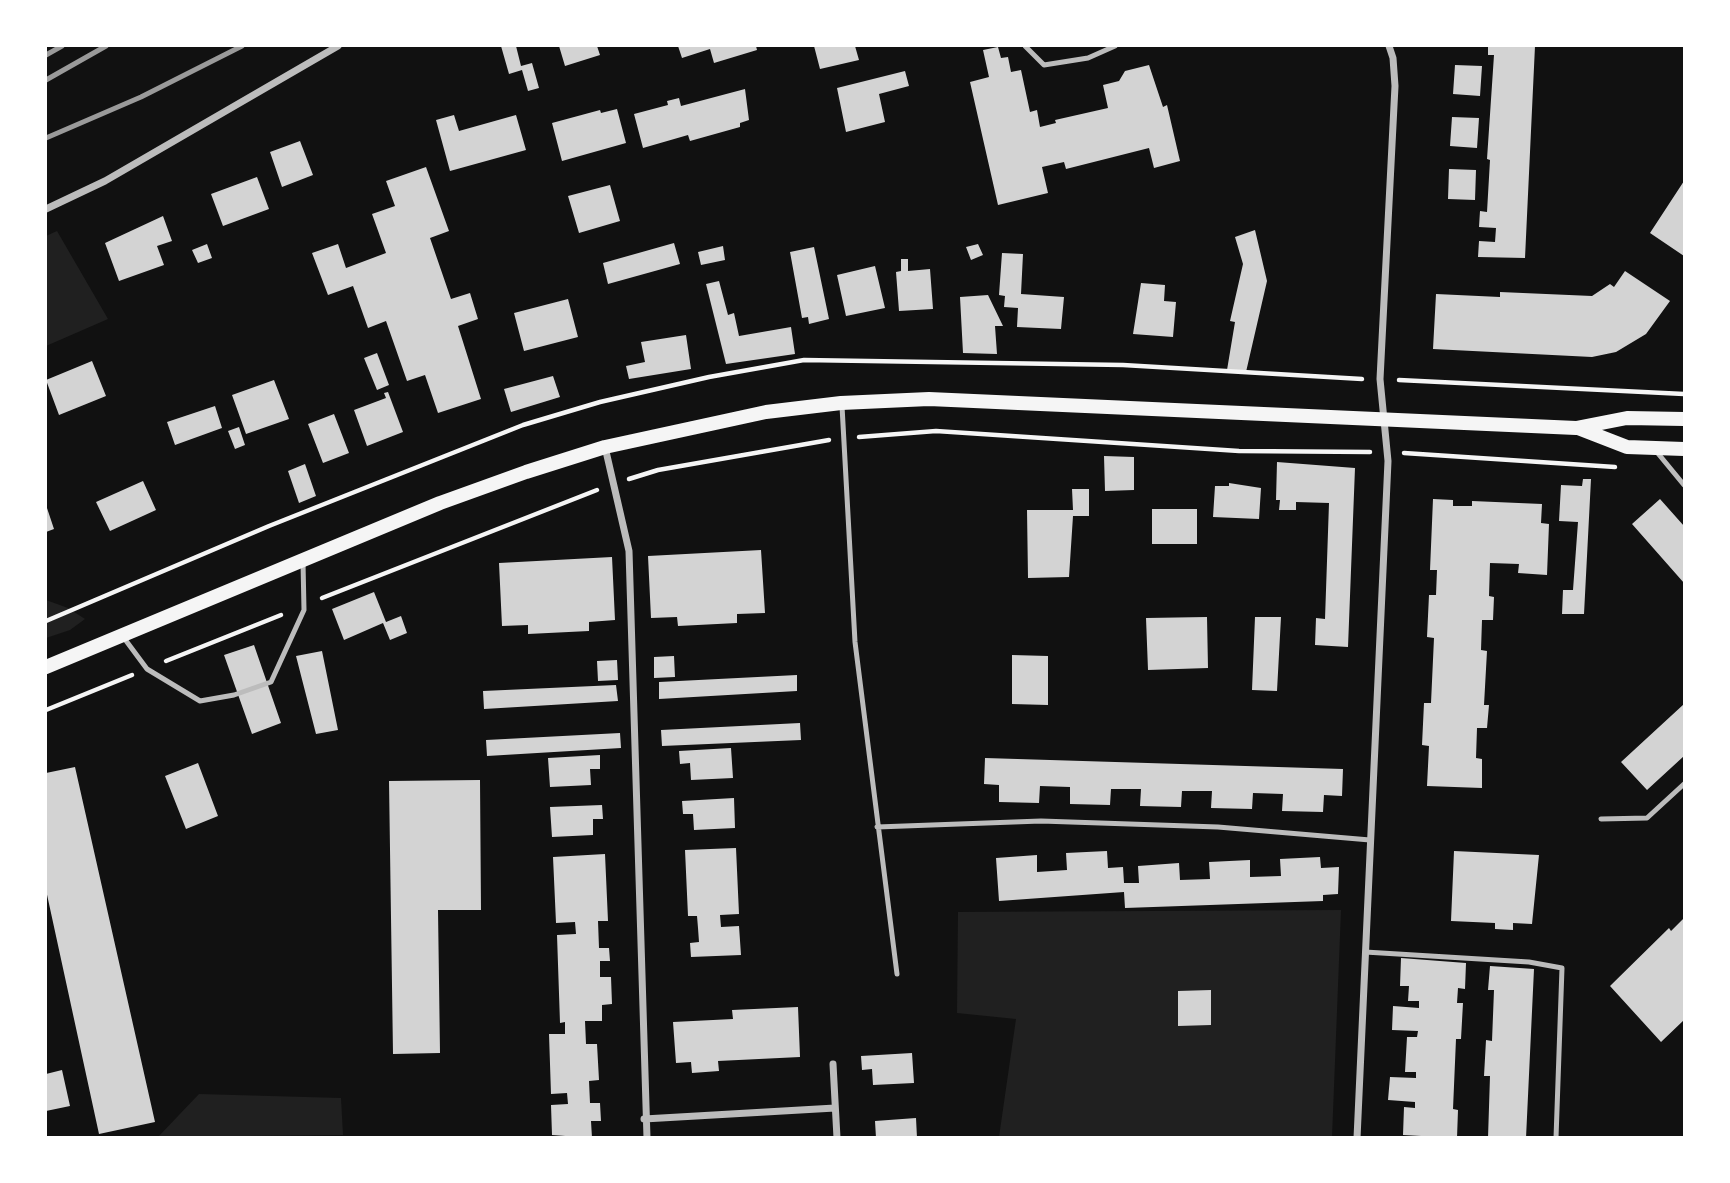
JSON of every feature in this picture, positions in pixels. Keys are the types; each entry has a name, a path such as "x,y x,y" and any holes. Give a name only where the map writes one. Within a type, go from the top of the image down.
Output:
{"main road":[{"path":"46,667 440,503 605,447 766,412 841,403 986,400 1576,428 1627,418 1685,419"},
{"path":"1576,428 1627,447 1685,449"}],"street":[{"path":"46,209 105,181 338,46"},
{"path":"1357,1138 1388,461 1380,379 1395,86 1393,58 1389,46"},
{"path":"605,447 629,551 644,1119 647,1138"},
{"path":"833,1065 837,1138"},
{"path":"644,1119 835,1108"}],"lane":[{"path":"1026,46 1044,65 1088,58 1115,46"},
{"path":"841,403 855,642 897,974"},
{"path":"1654,448 1685,485"},
{"path":"122,635 147,668 200,701 234,695 271,682 304,610 303,558"},
{"path":"1601,819 1647,818 1685,784"},
{"path":"877,827 1054,822 1218,827 1370,840"},
{"path":"1365,952 1529,962 1562,968 1556,1138"}],"shaded area":[{"path":"57,231 108,319 46,346 46,236"},
{"path":"46,600 68,608 85,619 70,630 46,638"},
{"path":"1341,910 1332,1137 999,1137 1016,1019 957,1013 958,912"},
{"path":"199,1094 341,1098 343,1135 158,1137"}],"building":[{"path":"501,46 516,46 521,66 532,63 539,88 528,91 522,70 509,74"},
{"path":"559,46 597,46 600,55 565,66"},
{"path":"678,46 756,46 757,50 714,63 710,49 682,58"},
{"path":"814,46 855,46 859,60 820,69"},
{"path":"1488,46 1535,46 1525,258 1478,257 1479,241 1495,242 1496,228 1479,227 1480,211 1487,212 1490,160 1487,159 1494,55 1488,55"},
{"path":"998,47 1001,58 1008,57 1011,72 1021,70 1030,112 1037,110 1040,127 1056,123 1055,120 1108,108 1103,85 1119,81 1125,71 1149,65 1163,107 1167,105 1180,161 1154,168 1149,148 1066,169 1064,162 1042,167 1048,193 998,205 970,82 989,77 983,50"},
{"path":"1455,65 1482,66 1480,96 1453,94"},
{"path":"905,71 909,86 879,94 885,122 846,132 837,88"},
{"path":"745,89 749,120 740,123 740,127 690,141 688,135 643,148 634,114 668,105 667,101 679,98 681,106"},
{"path":"617,109 626,143 562,161 552,123 600,110 601,113"},
{"path":"454,115 459,131 516,115 526,150 450,171 436,120"},
{"path":"1452,117 1479,118 1477,148 1450,146"},
{"path":"300,141 313,175 282,187 270,152"},
{"path":"426,167 449,231 430,238 451,299 470,293 478,319 458,326 481,399 438,413 425,375 407,381 386,321 368,328 353,286 328,295 312,253 338,244 346,268 386,253 372,214 395,206 386,181"},
{"path":"1449,169 1476,170 1475,200 1448,199"},
{"path":"257,177 269,209 223,226 211,194"},
{"path":"1684,181 1684,256 1650,233"},
{"path":"610,185 620,221 579,233 568,196"},
{"path":"163,216 172,241 157,246 164,265 119,281 105,243"},
{"path":"1255,230 1267,281 1246,372 1227,370 1235,322 1230,321 1243,264 1235,237"},
{"path":"674,243 680,264 608,284 603,263"},
{"path":"207,244 212,258 198,263 192,250"},
{"path":"978,244 983,255 971,260 966,247"},
{"path":"723,246 725,260 701,265 698,252"},
{"path":"814,247 829,319 809,324 808,317 802,318 790,252"},
{"path":"1002,253 1023,254 1021,294 1064,297 1061,329 1017,327 1018,308 1004,307 1005,296 999,295"},
{"path":"901,259 908,259 908,271 930,269 933,309 899,311 896,272 901,271"},
{"path":"875,266 885,308 846,316 837,275"},
{"path":"1625,271 1670,301 1646,334 1616,352 1592,357 1433,349 1436,294 1500,297 1500,292 1592,296 1610,284 1614,287"},
{"path":"719,281 728,315 734,313 739,336 791,327 795,354 726,364 706,284"},
{"path":"1141,283 1165,285 1164,301 1176,302 1173,337 1133,334"},
{"path":"988,295 1003,326 995,326 997,354 963,353 960,297"},
{"path":"568,299 578,337 524,351 514,313"},
{"path":"686,335 691,369 629,379 626,366 645,362 641,342"},
{"path":"377,353 389,385 377,390 364,358"},
{"path":"92,361 106,396 59,415 46,380"},
{"path":"553,376 560,397 511,412 504,389"},
{"path":"274,380 289,419 246,434 232,395"},
{"path":"388,392 403,432 367,446 354,410 386,398 384,393"},
{"path":"215,406 222,428 175,445 167,422"},
{"path":"334,414 349,453 323,463 308,424"},
{"path":"239,427 245,445 235,449 228,431"},
{"path":"1104,456 1134,457 1134,490 1105,491"},
{"path":"1277,462 1355,468 1348,647 1315,645 1316,618 1325,619 1329,503 1296,502 1296,510 1279,510 1280,500 1276,500"},
{"path":"305,464 316,496 299,503 288,471"},
{"path":"1583,479 1591,479 1584,614 1562,614 1563,590 1573,590 1578,522 1559,521 1561,485 1582,486"},
{"path":"143,481 156,510 110,531 96,502"},
{"path":"1229,483 1261,488 1259,519 1213,517 1215,486 1229,486"},
{"path":"1072,489 1089,489 1089,516 1073,516 1069,577 1028,578 1027,510 1073,510"},
{"path":"1433,499 1453,500 1453,506 1472,506 1472,501 1542,504 1541,523 1549,524 1547,575 1518,573 1519,564 1490,563 1489,596 1494,597 1493,620 1482,620 1481,650 1487,651 1484,705 1489,705 1487,728 1477,728 1476,758 1482,759 1482,788 1427,786 1429,746 1422,745 1424,703 1431,703 1434,638 1427,637 1429,595 1436,595 1437,570 1430,570"},
{"path":"1660,499 1684,526 1684,583 1632,524"},
{"path":"46,505 54,529 46,532"},
{"path":"1152,509 1197,509 1197,544 1152,544"},
{"path":"761,550 765,613 737,614 737,623 678,626 677,617 651,618 648,556"},
{"path":"612,557 615,620 589,622 589,631 528,634 528,625 502,626 499,563"},
{"path":"374,592 386,622 401,616 407,633 390,640 383,623 344,640 332,609"},
{"path":"1207,617 1208,668 1148,670 1146,618"},
{"path":"1255,617 1281,617 1277,691 1252,690"},
{"path":"254,645 281,723 252,734 224,655"},
{"path":"322,651 338,730 316,734 296,656"},
{"path":"1012,655 1048,656 1048,705 1012,704"},
{"path":"674,656 675,677 654,678 654,657"},
{"path":"617,660 618,680 598,681 597,661"},
{"path":"797,675 797,691 659,699 659,682"},
{"path":"616,685 618,701 484,709 483,691"},
{"path":"1684,704 1684,756 1647,790 1621,762"},
{"path":"800,723 801,740 662,746 661,730"},
{"path":"620,733 621,748 487,756 486,740"},
{"path":"731,748 733,778 691,780 690,763 680,764 679,751"},
{"path":"600,755 600,769 590,769 591,785 550,787 548,758"},
{"path":"985,758 1343,769 1342,796 1324,795 1323,812 1282,811 1283,794 1253,793 1252,809 1211,808 1212,791 1182,791 1181,807 1140,806 1141,789 1111,789 1110,805 1070,804 1070,787 1040,786 1039,803 999,802 999,785 984,784"},
{"path":"198,763 218,816 186,829 165,776"},
{"path":"75,767 155,1122 99,1134 46,890 46,773"},
{"path":"480,780 481,910 438,910 440,1053 393,1054 389,781"},
{"path":"734,798 735,828 694,830 693,814 683,814 682,801"},
{"path":"602,805 603,819 593,819 593,835 552,837 550,807"},
{"path":"736,848 739,914 720,915 721,927 739,926 741,955 691,957 690,943 699,942 697,916 688,916 685,850"},
{"path":"1107,851 1108,868 1123,867 1124,883 1139,883 1138,866 1179,863 1180,880 1210,879 1209,862 1250,860 1250,877 1281,876 1280,859 1320,857 1321,868 1339,867 1338,894 1323,895 1323,901 1125,908 1124,892 999,901 996,858 1037,855 1037,872 1067,870 1066,853"},
{"path":"1454,851 1539,855 1532,924 1513,923 1513,930 1495,929 1495,923 1451,921"},
{"path":"605,854 608,921 598,921 599,948 609,948 610,961 600,961 600,977 611,977 612,1004 602,1005 602,1021 585,1021 586,1044 597,1044 599,1080 589,1081 590,1103 600,1103 601,1121 591,1121 592,1138 552,1135 551,1105 568,1104 567,1093 551,1094 549,1034 565,1034 565,1022 560,1023 557,935 576,934 575,922 556,923 553,857"},
{"path":"1684,918 1684,1020 1661,1042 1610,986 1669,928 1671,931"},
{"path":"1401,958 1466,963 1465,989 1458,988 1457,1003 1463,1003 1461,1039 1456,1039 1453,1109 1458,1110 1457,1138 1403,1135 1404,1107 1415,1108 1415,1102 1388,1100 1390,1077 1416,1078 1416,1072 1405,1072 1407,1037 1417,1037 1418,1031 1392,1030 1393,1006 1419,1008 1419,1001 1408,1001 1409,986 1400,986"},
{"path":"1490,966 1534,969 1526,1138 1488,1138 1490,1076 1484,1076 1486,1040 1492,1041 1494,990 1488,990"},
{"path":"1211,990 1211,1025 1178,1026 1178,991"},
{"path":"798,1007 800,1057 718,1061 719,1071 692,1073 691,1062 676,1063 673,1022 733,1019 732,1010"},
{"path":"912,1053 914,1083 873,1085 872,1069 862,1070 861,1056"},
{"path":"62,1070 70,1106 46,1111 46,1074"},
{"path":"916,1118 917,1138 876,1138 875,1121"}],"railway":[{"path":"46,55 62,46"},
{"path":"46,80 106,46"},
{"path":"46,138 141,97 242,46"}]}
